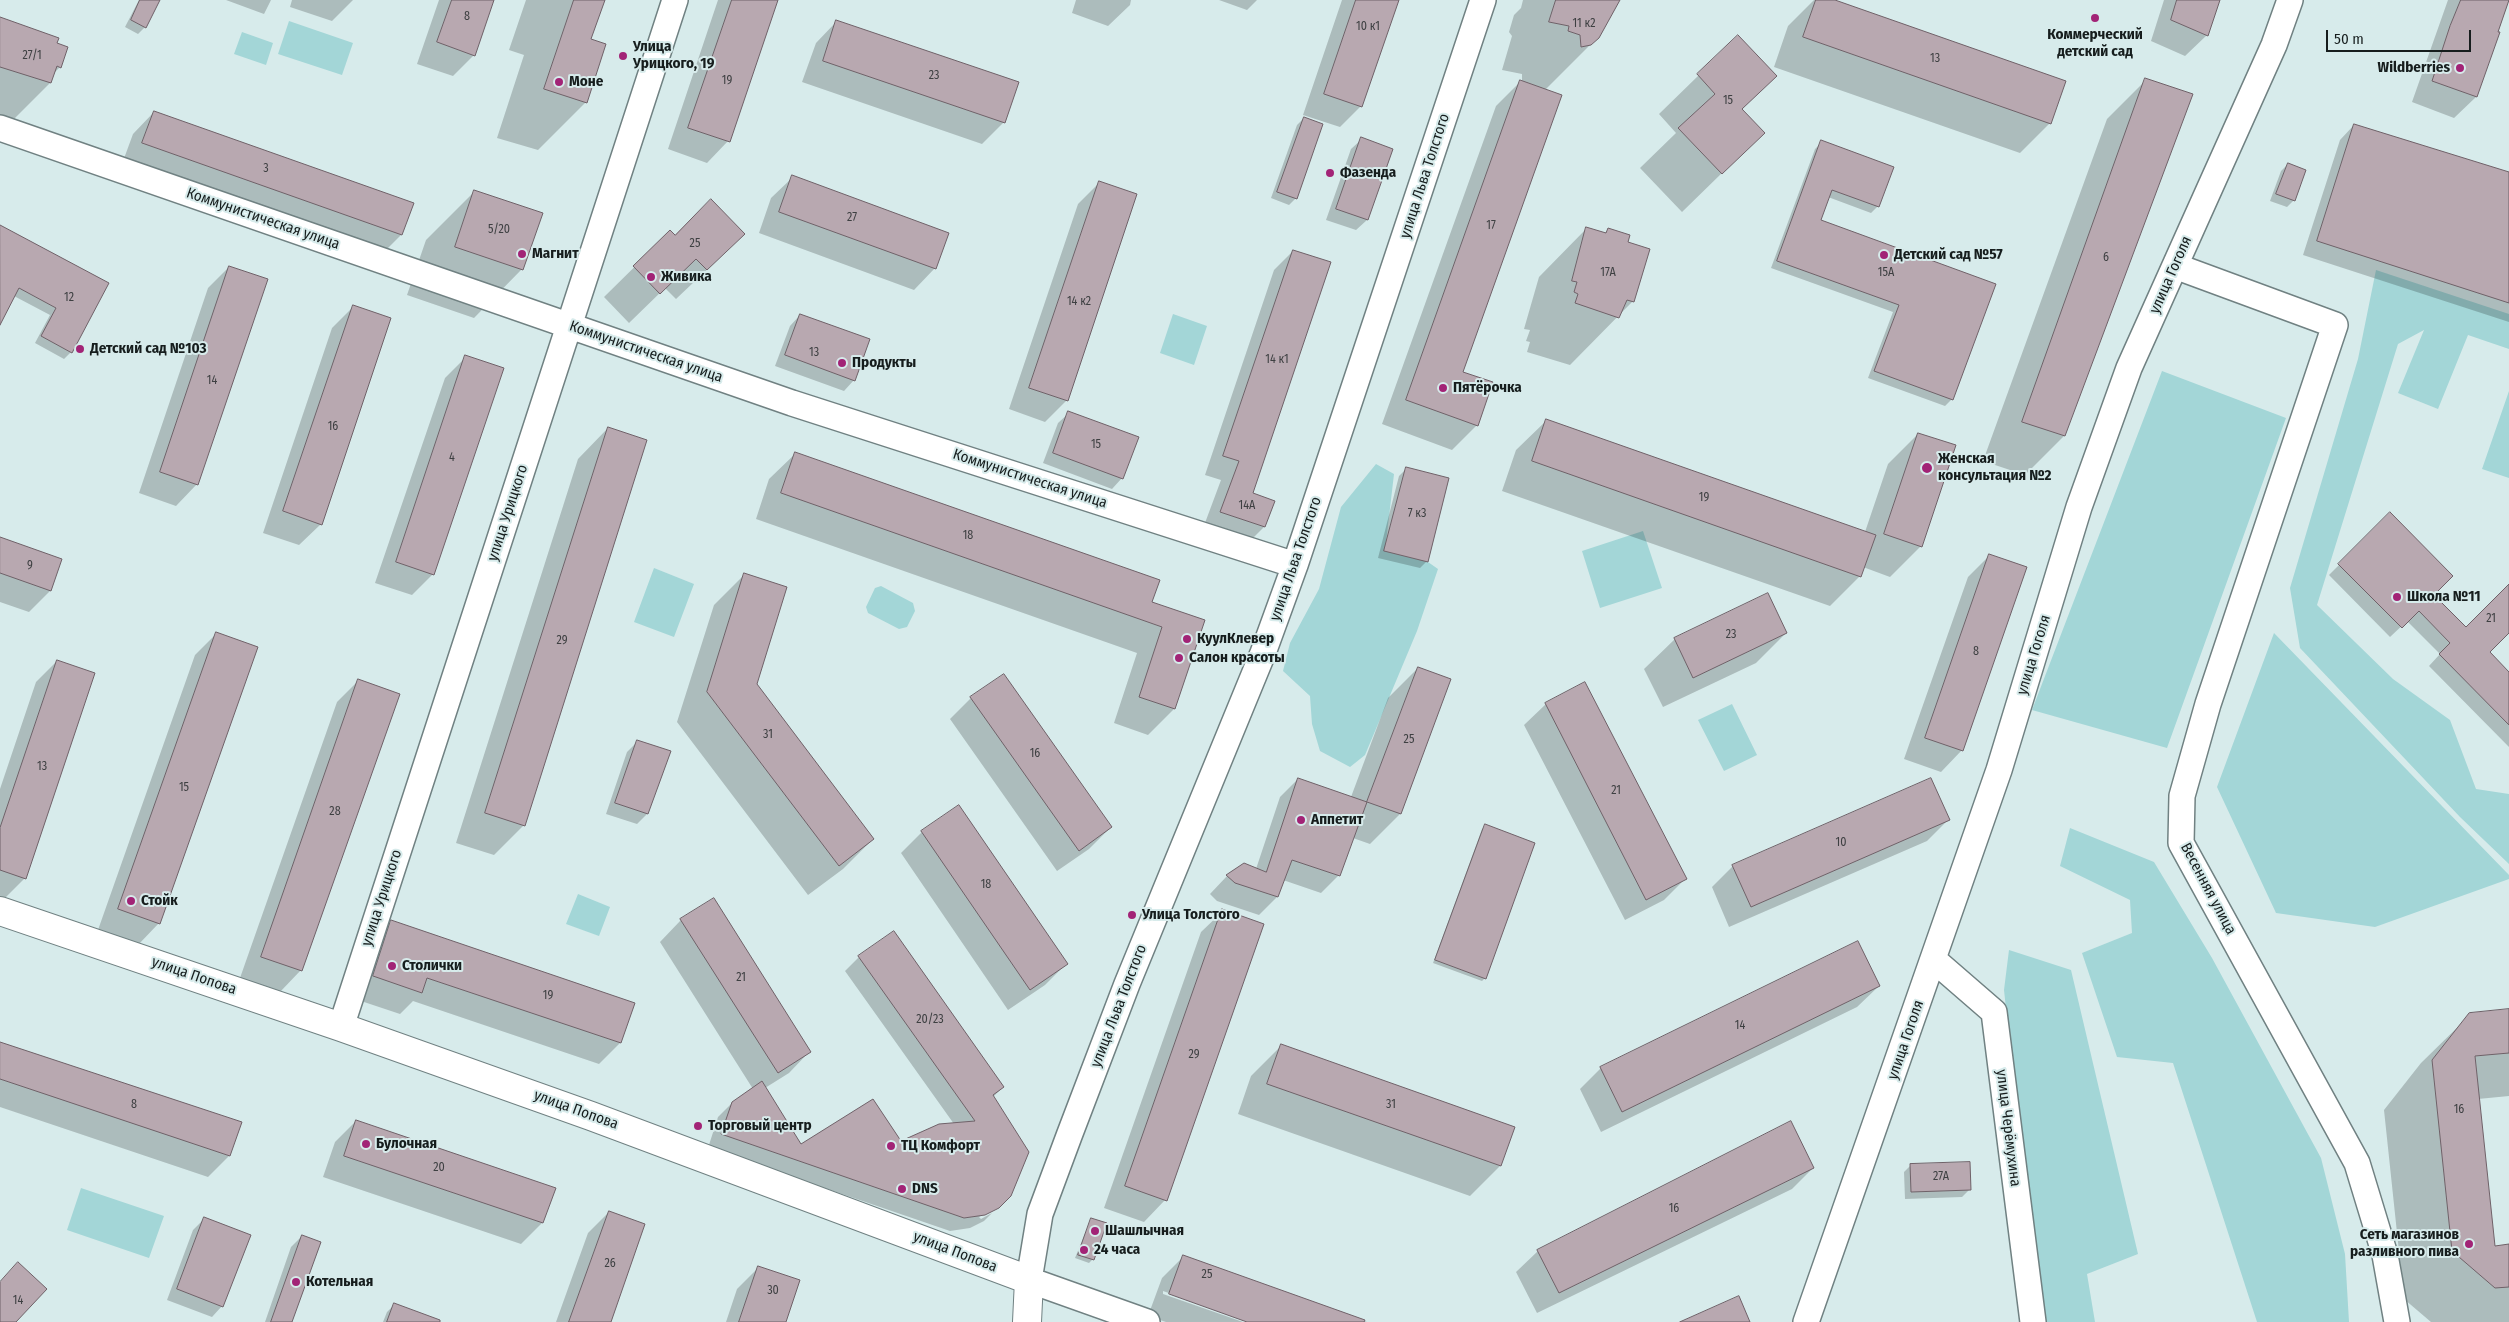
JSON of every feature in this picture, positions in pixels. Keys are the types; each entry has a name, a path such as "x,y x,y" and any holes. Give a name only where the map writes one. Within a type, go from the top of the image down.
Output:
{"main road":[{"name":"улица Попова","path":"0,911 341,1026 626,1128 1029,1280"},
{"path":"1027,1322 1029,1280"}],"street":[{"name":"улица Урицкого","path":"341,1026 675,0"},
{"name":"улица Льва Толстого","path":"1029,1280 1040,1214 1127,984 1262,654 1295,565 1483,0"},
{"name":"улица Гоголя","path":"1806,1322 1999,770 2079,507 2129,368 2274,45 2290,0"},
{"name":"Коммунистическая улица","path":"0,128 792,403 1295,565"},
{"name":"Весенняя улица","path":"2175,266 2335,325 2208,704 2182,796 2181,843 2357,1163 2385,1255 2397,1322"},
{"name":"улица Черёмухина","path":"1934,960 1994,1012 2032,1322"},
{"name":"улица Попова","path":"1029,1280 1147,1322"}],"shaded area":[{"path":"289,21 353,43 342,75 278,54"},
{"path":"242,32 273,43 266,65 234,54"},
{"path":"2376,270 2509,314 2509,349 2468,335 2438,409 2398,393 2424,330 2398,344 2317,605 2393,679 2450,720 2476,789 2509,794 2509,864 2460,817 2300,648 2290,588 2358,359"},
{"path":"1173,314 1207,326 1194,365 1160,353"},
{"path":"2162,371 2286,418 2167,748 2032,710"},
{"path":"2509,391 2509,478 2482,469"},
{"path":"1376,464 1394,474 1385,551 1428,562 1438,569 1417,631 1365,755 1350,767 1320,751 1312,724 1310,696 1283,671 1290,643 1319,589 1341,507"},
{"path":"1643,531 1662,588 1600,608 1582,551"},
{"path":"654,568 694,584 674,637 634,622"},
{"path":"881,586 913,603 915,611 907,627 899,629 868,613 866,607 875,588"},
{"path":"2274,633 2509,875 2509,879 2375,927 2276,913 2217,787"},
{"path":"1732,704 1757,755 1724,771 1698,720"},
{"path":"2070,828 2154,862 2212,958 2321,1158 2345,1254 2349,1322 2257,1322 2173,1063 2117,1057 2082,953 2132,933 2130,900 2060,866"},
{"path":"578,894 610,907 599,936 566,924"},
{"path":"2009,950 2071,970 2138,1254 2087,1274 2095,1322 2040,1322 2004,990"},
{"path":"81,1188 164,1216 149,1258 67,1230"}],"building":[{"path":"140,0 160,0 146,28 131,20"},
{"path":"452,0 494,0 475,56 437,42"},
{"path":"574,0 605,0 591,39 606,44 587,103 544,89"},
{"path":"732,0 778,0 730,142 688,128"},
{"path":"1356,0 1399,0 1362,107 1324,94"},
{"path":"1556,0 1620,0 1599,38 1591,45 1581,47 1580,35 1568,31 1569,26 1549,22"},
{"path":"1816,0 1835,0 2066,81 2051,124 1803,37"},
{"path":"2177,0 2220,0 2208,36 2171,20"},
{"path":"2461,0 2509,0 2477,97 2432,81 2450,26"},
{"path":"0,17 59,38 57,43 68,47 61,68 57,66 51,83 0,67"},
{"path":"836,20 1019,82 1005,123 823,61"},
{"path":"1738,35 1777,76 1742,109 1765,133 1722,174 1678,128 1715,94 1697,74"},
{"path":"2145,78 2193,94 2065,436 2022,422"},
{"path":"1520,80 1562,95 1463,372 1493,382 1478,426 1406,400"},
{"path":"154,111 414,203 402,235 142,143"},
{"path":"1304,117 1323,124 1297,199 1277,192"},
{"path":"2354,124 2509,172 2509,303 2317,241"},
{"path":"1361,137 1393,149 1368,220 1336,209"},
{"path":"1821,140 1894,167 1879,207 1832,190 1821,220 1996,284 1953,400 1874,371 1899,305 1777,261"},
{"path":"2288,163 2306,170 2295,201 2276,194"},
{"path":"792,175 949,233 936,269 779,212"},
{"path":"1099,181 1137,194 1068,401 1029,388"},
{"path":"474,190 543,213 523,270 455,247"},
{"path":"711,199 745,234 707,270 696,259 660,294 633,266 670,230 675,235"},
{"path":"0,225 109,283 72,353 41,336 56,308 19,288 0,325"},
{"path":"1586,227 1606,233 1608,228 1630,235 1628,242 1650,249 1634,302 1627,300 1619,318 1575,303 1578,294 1574,292 1577,282 1572,281"},
{"path":"1293,250 1331,262 1253,493 1275,501 1265,527 1220,512 1239,461 1223,456"},
{"path":"229,266 268,279 198,485 160,472"},
{"path":"353,305 391,318 322,525 283,511"},
{"path":"800,314 870,339 855,381 785,355"},
{"path":"465,355 504,368 434,575 396,562"},
{"path":"1068,411 1139,437 1123,479 1053,453"},
{"path":"1546,419 1876,535 1861,577 1532,461"},
{"path":"608,427 647,440 525,826 485,813"},
{"name":"Женская консультация №2","path":"1918,433 1956,445 1922,547 1884,534"},
{"path":"795,452 1160,580 1152,602 1205,620 1175,709 1139,697 1162,627 781,493"},
{"path":"1406,467 1449,478 1428,562 1384,551"},
{"path":"2390,512 2453,576 2434,595 2466,627 2509,584 2509,633 2490,652 2509,672 2509,725 2439,654 2450,643 2419,611 2402,628 2338,564"},
{"path":"0,537 62,559 51,591 0,573"},
{"path":"1989,554 2027,567 1963,751 1925,738"},
{"path":"744,573 787,587 757,684 874,839 839,866 707,692"},
{"path":"1768,593 1787,633 1693,678 1674,638"},
{"path":"216,632 258,647 160,924 118,909"},
{"path":"57,660 95,673 26,879 0,870 0,828"},
{"path":"1418,667 1451,679 1401,814 1367,802"},
{"path":"1004,674 1112,827 1079,851 970,697"},
{"path":"358,679 400,694 302,971 261,957"},
{"path":"1585,682 1687,879 1646,900 1545,703"},
{"path":"637,740 671,751 648,814 615,803"},
{"path":"1298,778 1367,802 1340,876 1292,860 1278,897 1235,883 1226,875 1244,863 1266,872"},
{"path":"1931,778 1950,820 1751,907 1732,865"},
{"path":"959,805 1068,964 1030,990 921,831"},
{"path":"1485,824 1535,843 1486,979 1435,960"},
{"path":"714,898 811,1052 778,1073 680,919"},
{"path":"1222,909 1264,924 1167,1201 1125,1186"},
{"path":"391,920 635,1003 621,1043 427,978 422,993 373,976"},
{"name":"ТЦ Комфорт","path":"894,931 1004,1087 993,1095 1029,1152 1011,1196 999,1208 985,1215 964,1218 721,1134 732,1102 762,1081 801,1144 873,1099 901,1141 939,1124 975,1121 858,956"},
{"path":"1858,941 1880,986 1622,1112 1600,1067"},
{"path":"2509,1009 2509,1053 2475,1056 2495,1246 2509,1244 2509,1287 2495,1288 2452,1251 2432,1060 2469,1013"},
{"path":"0,1042 242,1122 230,1156 0,1079"},
{"path":"1281,1044 1515,1127 1501,1166 1267,1084"},
{"path":"356,1120 556,1188 543,1223 344,1156"},
{"path":"1791,1121 1814,1168 1559,1293 1537,1250"},
{"path":"1970,1162 1971,1190 1911,1192 1910,1164"},
{"path":"609,1211 645,1224 611,1322 569,1322"},
{"path":"204,1217 251,1235 223,1307 177,1289"},
{"path":"1091,1218 1107,1223 1094,1260 1078,1255"},
{"name":"Котельная","path":"302,1235 321,1242 292,1322 271,1322"},
{"path":"1183,1255 1365,1320 1364,1322 1247,1322 1169,1294"},
{"path":"18,1262 47,1289 16,1322 0,1322 0,1282"},
{"path":"758,1266 800,1280 786,1322 739,1322"},
{"path":"1739,1296 1750,1322 1680,1322"},
{"path":"394,1303 440,1320 440,1322 387,1322"}],"place":[{"name":"Коммерческий детский сад","path":"2095,18"},
{"name":"Улица Урицкого, 19","path":"623,56"},
{"name":"Wildberries","path":"2460,68"},
{"name":"Моне","path":"559,82"},
{"name":"Фазенда","path":"1330,173"},
{"name":"Магнит","path":"522,254"},
{"name":"Детский сад №57","path":"1884,255"},
{"name":"Живика","path":"651,277"},
{"name":"Детский сад №103","path":"80,349"},
{"name":"Продукты","path":"842,363"},
{"name":"Пятёрочка","path":"1443,388"},
{"name":"Женская консультация №2","path":"1927,468"},
{"name":"Школа №11","path":"2397,597"},
{"name":"КуулКлевер","path":"1187,639"},
{"name":"Салон красоты","path":"1179,658"},
{"name":"Аппетит","path":"1301,820"},
{"name":"Стойк","path":"131,901"},
{"name":"Улица Толстого","path":"1132,915"},
{"name":"Столички","path":"392,966"},
{"name":"Торговый центр","path":"698,1126"},
{"name":"Булочная","path":"366,1144"},
{"name":"ТЦ Комфорт","path":"891,1146"},
{"name":"DNS","path":"902,1189"},
{"name":"Шашлычная","path":"1095,1231"},
{"name":"Сеть магазинов разливного пива","path":"2469,1244"},
{"name":"24 часа","path":"1084,1250"},
{"name":"Котельная","path":"296,1282"}]}
